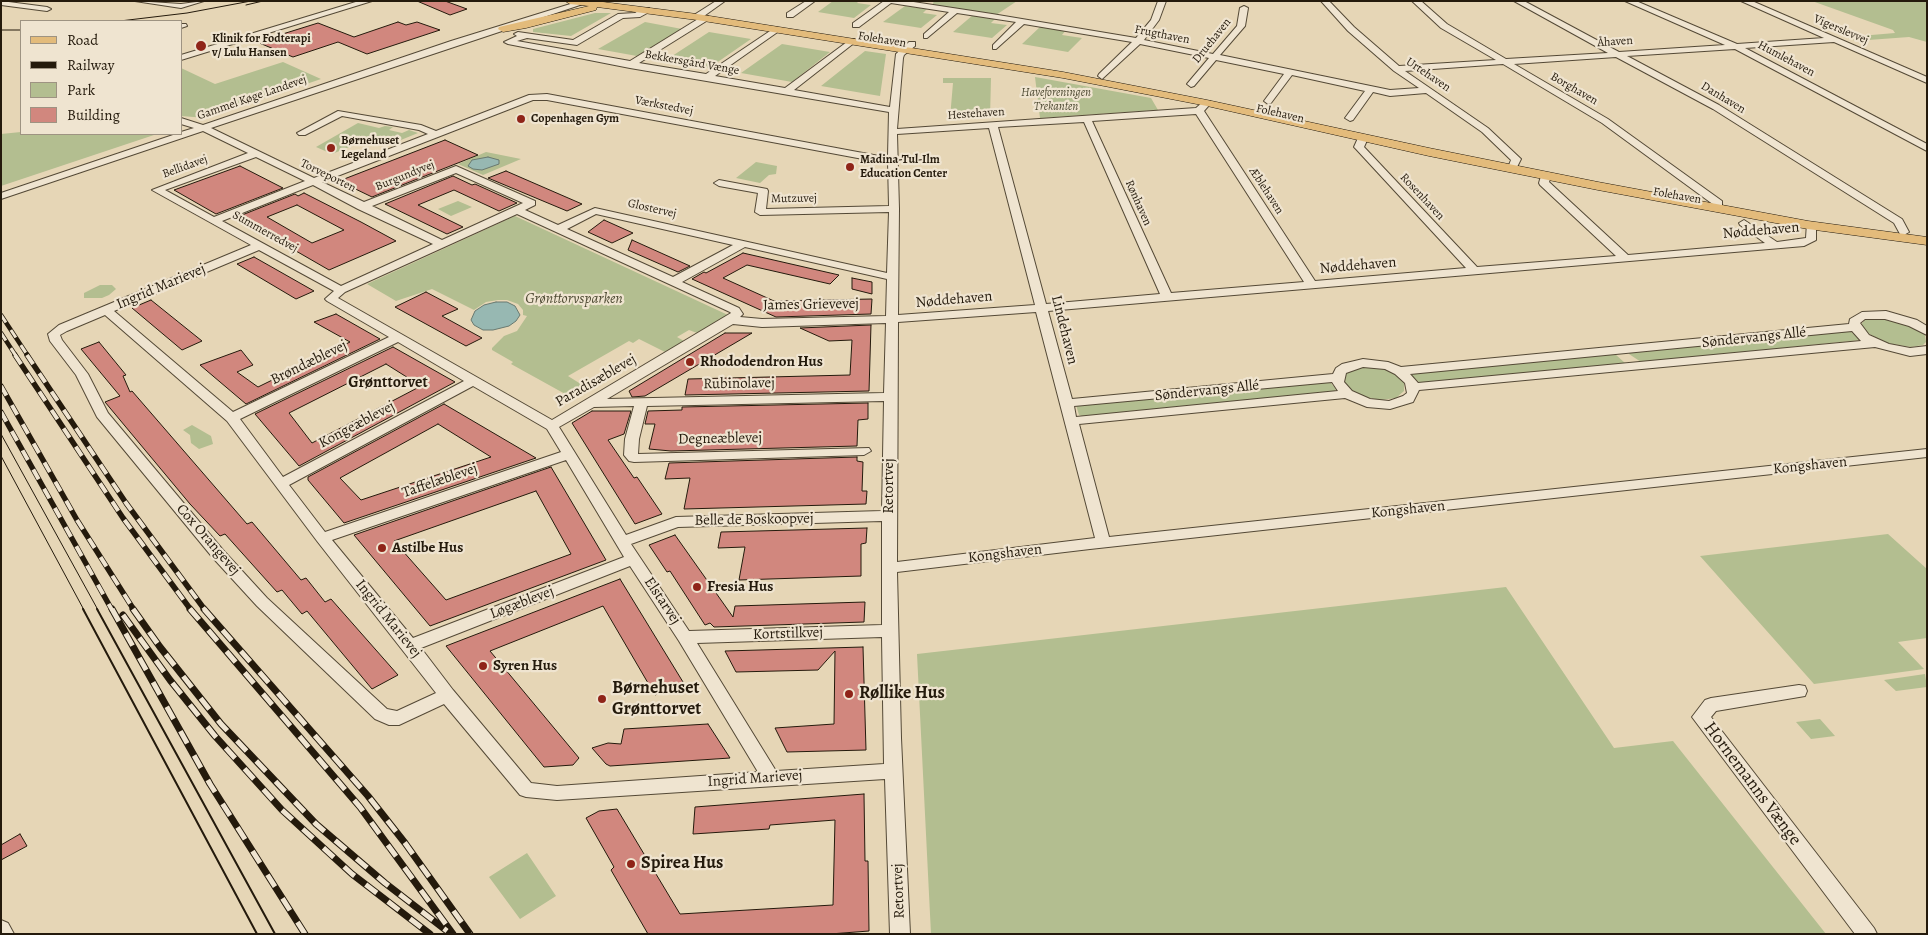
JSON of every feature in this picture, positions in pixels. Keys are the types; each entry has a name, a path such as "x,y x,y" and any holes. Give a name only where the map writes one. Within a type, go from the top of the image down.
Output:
{"main road":[{"name":"Folehaven","path":"569,1 611,4 702,16 1102,76 1514,165 1718,203 1927,235"},
{"name":"Folehaven","path":"632,1 776,29 851,41 909,47 1063,75 1203,107 1546,176 1811,225 1927,241"},
{"path":"504,29 611,4 675,8"}],"street":[{"path":"139,1 182,6 200,1"},
{"path":"182,58 368,1"},
{"name":"Gammel Køge Landevej","path":"454,43 468,36 569,1"},
{"path":"630,65 721,1"},
{"path":"790,15 811,1"},
{"name":"Frugthaven","path":"889,1 1022,21 1138,42 1397,94 1429,90"},
{"name":"Folehaven","path":"856,25 889,1"},
{"path":"1102,76 1138,42 1155,20 1162,1"},
{"name":"Urtehaven","path":"1326,1 1351,29 1397,69 1486,130 1516,159 1514,165"},
{"name":"Borghaven","path":"1416,1 1444,26 1605,121 1718,203"},
{"name":"Danhaven","path":"1518,1 1716,107 1898,221 1904,232"},
{"name":"Humlehaven","path":"1629,1 1735,46 1927,148"},
{"name":"Vigerslevvej","path":"1745,1 1927,80"},
{"name":"Gammel Køge Landevej","path":"1,196 454,43 504,29 584,2"},
{"path":"1,3 47,8"},
{"name":"Druehaven","path":"1191,84 1241,26 1242,5"},
{"name":"Folehaven","path":"504,29 508,33 574,42 621,16 637,15 646,10"},
{"name":"Folehaven","path":"926,36 955,11"},
{"path":"996,47 1022,21"},
{"path":"706,78 776,29"},
{"name":"Bekkersgård Vænge","path":"527,35 508,42 893,110"},
{"name":"Åhaven","path":"1397,69 1834,40"},
{"name":"Folehaven","path":"786,92 851,41"},
{"name":"Retortvej","path":"900,934 889,568 894,210 892,132 899,58 909,47"},
{"name":"Folehaven","path":"1268,101 1290,72"},
{"path":"1350,118 1371,89"},
{"name":"Værkstedvej","path":"312,182 532,97 547,97 879,159 892,159"},
{"name":"Hestehaven","path":"892,132 1087,119 1203,107"},
{"name":"Æblehaven","path":"1203,107 1312,284"},
{"path":"302,132 341,113 421,128 436,134"},
{"name":"Rønhaven","path":"1087,119 1166,296"},
{"name":"Torveporten","path":"182,121 204,128 441,244"},
{"name":"Lindehaven","path":"994,125 1103,542"},
{"name":"Rosenhaven","path":"1363,138 1359,147 1474,271"},
{"name":"Bellidavej","path":"215,220 157,190 255,154"},
{"name":"Burgundyvej","path":"362,207 456,169 532,203 516,210"},
{"path":"1546,176 1544,183 1625,258"},
{"name":"Summerredvej","path":"215,220 312,182"},
{"name":"Mutzuvej","path":"719,183 763,191 760,212 894,210"},
{"path":"341,290 516,210 735,310 737,314 732,320"},
{"name":"Glostervej","path":"558,228 595,211 892,277"},
{"name":"Summerredvej","path":"215,220 341,290"},
{"path":"1744,223 1774,245"},
{"name":"Nøddehaven","path":"892,319 1804,243 1811,240 1811,225"},
{"path":"673,282 743,244"},
{"name":"Ingrid Marievej","path":"261,245 106,310 232,418 322,538 410,646 447,695 526,790 557,793 894,771"},
{"name":"Paradisæblevej","path":"341,290 331,299 552,426 732,320"},
{"name":"Cox Orangevej","path":"106,310 63,328 54,334 56,341 82,374 102,414 218,554 262,602 381,714 388,718 399,718 447,695"},
{"path":"1927,331 1913,323 1895,317 1869,314 1857,318 1855,327 1875,343 1910,352 1927,350"},
{"name":"James Grievevej","path":"732,320 762,323 892,319"},
{"path":"1913,323 1927,322"},
{"name":"Søndervangs Allé","path":"1399,371 1855,327"},
{"name":"Brøndæblevej","path":"232,418 399,338"},
{"name":"Søndervangs Allé","path":"1414,387 1875,343"},
{"path":"1619,349 1636,366"},
{"path":"1363,363 1375,363 1399,371 1411,381 1414,387 1413,393 1408,399 1390,405 1367,403 1347,394 1341,388 1338,377 1340,371 1346,367 1363,363"},
{"name":"Søndervangs Allé","path":"1066,403 1338,377"},
{"name":"Kongeæblevej","path":"282,484 473,380"},
{"name":"Søndervangs Allé","path":"1071,421 1347,394"},
{"name":"Rubinolavej","path":"589,403 890,397"},
{"name":"Degneæblevej","path":"641,403 632,438 631,455 634,458 864,451"},
{"name":"Elstarvej","path":"552,426 771,778"},
{"name":"Kongshaven","path":"889,568 1103,542 1927,453"},
{"name":"Taffelæblevej","path":"322,538 569,454"},
{"name":"Belle de Boskoopvej","path":"623,542 676,522 889,516"},
{"name":"Løgæblevej","path":"410,646 633,559"},
{"name":"Kortstilkvej","path":"685,637 891,631"},
{"name":"Hornemanns Vænge","path":"1799,691 1711,705 1701,718 1867,934"},
{"path":"1,929 4,934"}],"green space":[{"path":"833,1 859,1 857,3 871,5 854,18 818,12"},
{"path":"934,1 1017,1 996,15 932,6"},
{"path":"1812,1 1927,1 1927,42 1909,37 1855,41 1848,37 1895,33 1893,30"},
{"path":"905,6 927,9 923,13 937,15 921,28 883,22"},
{"path":"595,13 611,13 571,36 533,32 533,29"},
{"path":"973,15 995,19 991,23 1007,25 992,38 953,32"},
{"path":"645,22 682,29 637,56 598,49"},
{"path":"1041,26 1066,30 1062,35 1082,38 1068,52 1022,44"},
{"path":"709,32 751,39 709,68 666,60"},
{"path":"782,44 830,52 792,82 741,73"},
{"path":"865,51 886,54 880,96 821,86"},
{"path":"283,62 321,79 207,118 182,116 182,68 215,84"},
{"name":"Haveforeningen Trekanten","path":"1035,77 1151,98 1158,110 1040,118"},
{"path":"943,78 991,78 990,118 950,118 953,83 943,83"},
{"path":"358,123 379,128 385,126 393,127 389,130 402,133 409,130 418,133 396,142 389,139 384,141 374,137 332,154 316,147"},
{"path":"20,132 20,135 154,135 1,186 1,134"},
{"path":"486,152 521,159 483,175 458,164"},
{"path":"756,162 777,166 776,174 769,175 760,183 736,178"},
{"path":"458,201 472,207 451,216 438,209"},
{"name":"Grønttorvsparken","path":"515,216 728,315 697,333 689,330 677,337 684,341 665,352 639,339 633,343 629,341 568,376 584,386 567,395 511,364 513,362 492,350 504,336 517,331 527,316 523,315 523,310 518,304 507,300 498,300 486,302 474,310 432,289 396,301 367,284"},
{"path":"100,285 112,285 116,289 102,298 84,298 84,293"},
{"path":"1892,318 1921,331 1925,335 1926,342 1923,345 1911,347 1886,343 1866,332 1861,325 1865,319"},
{"path":"1847,331 1861,340 1641,362 1629,354 1629,353"},
{"path":"1615,354 1625,363 1420,383 1411,373"},
{"path":"1359,365 1383,367 1396,374 1404,382 1404,391 1396,398 1381,400 1365,397 1351,391 1343,382 1344,373"},
{"path":"1330,382 1336,389 1335,391 1082,416 1079,415 1076,405"},
{"path":"192,425 211,436 213,444 199,449 191,443 190,435 183,430"},
{"path":"1888,534 1927,569 1927,638 1898,642 1924,669 1814,684 1700,556"},
{"path":"1506,587 1614,748 1673,741 1826,934 931,934 917,654"},
{"path":"1925,674 1927,687 1896,691 1884,680"},
{"path":"1820,719 1835,736 1811,739 1796,722"},
{"path":"527,853 556,896 520,919 489,877"}],"water":[{"path":"488,157 499,160 499,164 482,170 473,169 468,166 472,160"},
{"path":"507,302 515,306 520,315 516,321 509,326 493,330 483,330 474,325 471,320 475,311 484,305"}],"building":[{"path":"417,1 445,1 467,9 450,15"},
{"path":"398,22 406,25 417,22 440,30 367,54 338,42 293,57 257,42 318,23 354,37"},
{"path":"445,140 478,155 372,197 339,181"},
{"path":"240,166 283,188 216,214 174,190"},
{"path":"506,171 582,204 567,211 488,178"},
{"path":"453,176 517,203 499,211 454,190 418,205 463,227 447,234 385,204"},
{"path":"304,193 396,241 329,270 237,217 295,194 298,196","holes":["297,205 344,230 312,243 267,217"]},
{"path":"604,220 633,233 612,243 588,232"},
{"path":"632,240 690,266 678,272 628,250"},
{"path":"743,253 839,275 830,284 747,265 723,278 774,301 872,299 871,314 776,317 692,279"},
{"path":"254,257 314,291 296,299 237,264"},
{"path":"852,278 872,282 872,294 852,289"},
{"path":"426,292 458,309 442,316 482,338 466,346 395,307"},
{"path":"151,300 202,341 182,350 132,308"},
{"path":"336,314 380,339 246,404 200,365 241,350 253,365 237,372 258,387 350,342 314,322"},
{"path":"871,325 869,391 685,395 688,379 850,375 852,340 829,341 800,328"},
{"path":"725,333 752,333 645,396 632,397 629,391"},
{"path":"99,342 126,375 123,376 130,392 132,391 247,524 252,522 301,580 306,578 325,602 331,599 398,675 372,689 307,611 302,614 282,590 277,592 225,534 220,536 190,504 105,402 120,396 81,349"},
{"path":"393,347 455,382 299,466 255,414","holes":["386,364 421,386 312,443 289,413"]},
{"path":"868,403 868,419 858,420 857,446 671,451 649,449 655,424 645,424 648,411 682,410 682,407"},
{"path":"444,404 536,458 344,523 308,480 308,477","holes":["438,424 491,457 361,500 340,478"]},
{"path":"592,411 631,411 624,434 608,440 634,478 637,477 662,514 635,524 572,423"},
{"path":"857,457 857,461 863,462 862,491 867,491 866,504 684,509 690,478 665,479 669,463"},
{"name":"Astilbe Hus","path":"551,467 606,560 430,626 354,535","holes":["536,491 571,554 446,600 394,541"]},
{"path":"867,528 866,543 861,544 861,576 739,580 745,547 718,548 721,532"},
{"name":"Fresia Hus","path":"675,535 733,617 735,606 865,602 864,622 714,627 710,623 705,625 670,571 667,572 649,545"},
{"name":"Syren Hus","path":"620,579 683,682 655,695 603,606 490,651 579,758 573,765 544,767 446,646"},
{"name":"Røllike Hus","path":"863,647 866,750 787,752 775,728 834,724 835,651 818,670 736,672 725,651"},
{"path":"708,724 730,758 610,766 592,748 608,743 621,744 624,729"},
{"name":"Spirea Hus","path":"864,794 865,861 868,861 869,931 830,934 648,934 611,870 614,867 586,818 599,811 617,809 680,914 833,905 835,820 770,825 769,829 693,834 695,807"},
{"path":"20,834 27,846 1,860 1,845"}],"tram line":[{"path":"128,20 187,13 251,1"},
{"path":"246,5 263,1"},
{"path":"1,30 20,30"},
{"path":"1,434 98,610"},
{"path":"1,456 84,610"},
{"path":"83,609 257,934"},
{"path":"97,609 275,934"}],"railway":[{"path":"1,315 28,356"},
{"path":"1,333 16,356"},
{"path":"15,355 123,518 191,610"},
{"path":"27,355 126,503 205,610"},
{"path":"1,386 77,520 134,610"},
{"path":"1,412 112,610"},
{"path":"112,609 210,784 305,934"},
{"path":"133,609 160,647 221,724 316,824 385,883 447,931"},
{"path":"190,609 360,807 453,934"},
{"path":"204,609 368,796 405,843 470,934"},
{"path":"123,615 170,680 215,736 282,810 352,874 430,934"}],"place":[{"name":"Klinik for Fodterapi v/ Lulu Hansen","path":"201,46"},
{"name":"Copenhagen Gym","path":"521,119"},
{"name":"Børnehuset Legeland","path":"331,148"},
{"name":"Madina-Tul-Ilm Education Center","path":"850,167"},
{"name":"Rhododendron Hus","path":"690,362"},
{"name":"Astilbe Hus","path":"382,548"},
{"name":"Fresia Hus","path":"697,587"},
{"name":"Syren Hus","path":"483,666"},
{"name":"Røllike Hus","path":"849,694"},
{"name":"Børnehuset Grønttorvet","path":"602,699"},
{"name":"Spirea Hus","path":"631,864"}],"district":[{"name":"Grønttorvet","path":"388,383"}]}
